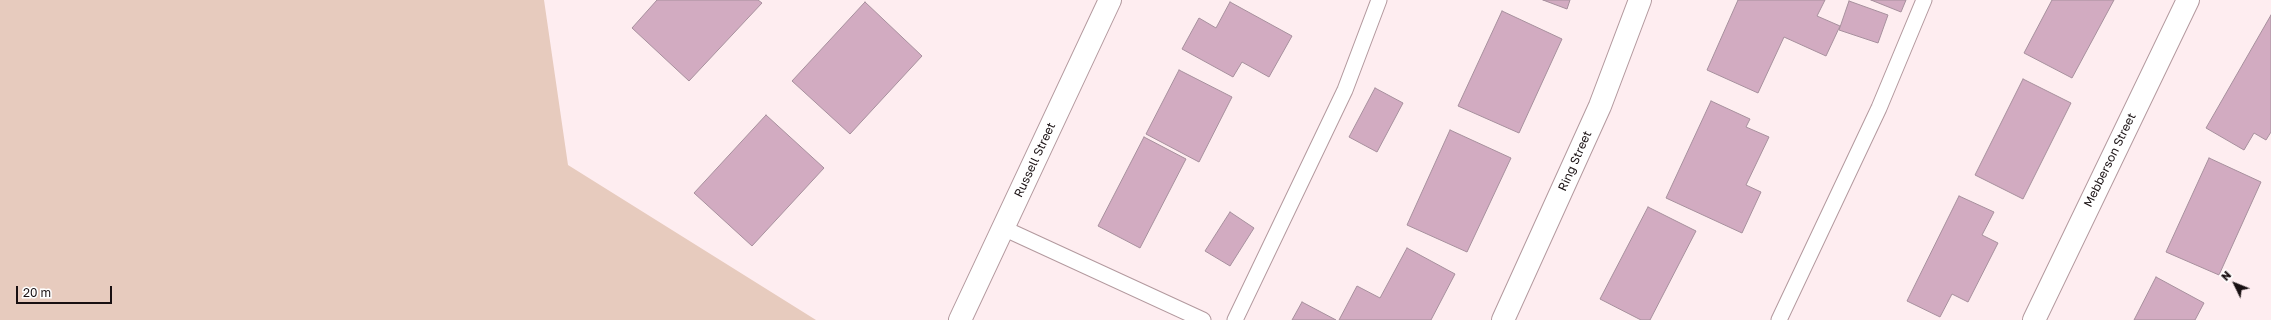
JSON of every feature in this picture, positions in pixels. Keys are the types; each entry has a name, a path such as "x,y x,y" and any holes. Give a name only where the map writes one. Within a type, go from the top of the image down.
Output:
{"street":[{"name":"Russell Street","path":"960,320 1110,0"},
{"name":"Ring Street","path":"1504,320 1600,106 1640,0"},
{"name":"Mebberson Street","path":"2034,320 2188,0"}],"lane":[{"path":"1235,320 1345,90 1379,0"},
{"path":"1779,320 1879,108 1924,0"},
{"path":"1003,228 1203,320"}],"shaded area":[{"path":"0,0 544,0 568,165 816,320 0,320"}],"building":[{"path":"657,0 758,0 762,3 689,81 632,28"},
{"path":"1543,0 1570,0 1567,9"},
{"path":"1738,0 1825,0 1817,16 1840,26 1826,56 1784,37 1758,93 1707,70"},
{"path":"1871,0 1906,0 1901,12"},
{"path":"2052,0 2114,0 2072,78 2024,53"},
{"path":"1849,1 1888,15 1878,43 1839,30"},
{"path":"865,2 922,56 850,134 792,81"},
{"path":"1230,2 1292,36 1269,77 1242,62 1233,77 1182,49 1199,18 1216,28"},
{"path":"1502,11 1562,39 1519,133 1458,106"},
{"path":"2271,15 2271,132 2266,140 2254,133 2244,150 2206,128"},
{"path":"1179,70 1232,97 1199,162 1146,134"},
{"path":"2023,79 2071,103 2023,199 1975,175"},
{"path":"1375,88 1403,103 1377,152 1349,137"},
{"path":"1711,101 1750,119 1746,127 1769,137 1746,185 1761,192 1742,233 1666,198"},
{"path":"766,115 824,168 752,246 694,193"},
{"path":"1450,130 1511,158 1467,252 1407,225"},
{"path":"1144,137 1186,159 1140,248 1098,226"},
{"path":"2209,158 2261,182 2219,275 2166,252"},
{"path":"1959,196 1994,212 1982,235 1998,243 1968,302 1952,294 1940,317 1907,301"},
{"path":"1648,207 1696,231 1650,320 1641,320 1600,299"},
{"path":"1230,212 1254,228 1230,266 1205,251"},
{"path":"1407,248 1455,274 1431,320 1339,320 1357,286 1380,298"},
{"path":"2156,277 2204,303 2195,320 2134,320"},
{"path":"1302,302 1336,320 1292,320"}]}
